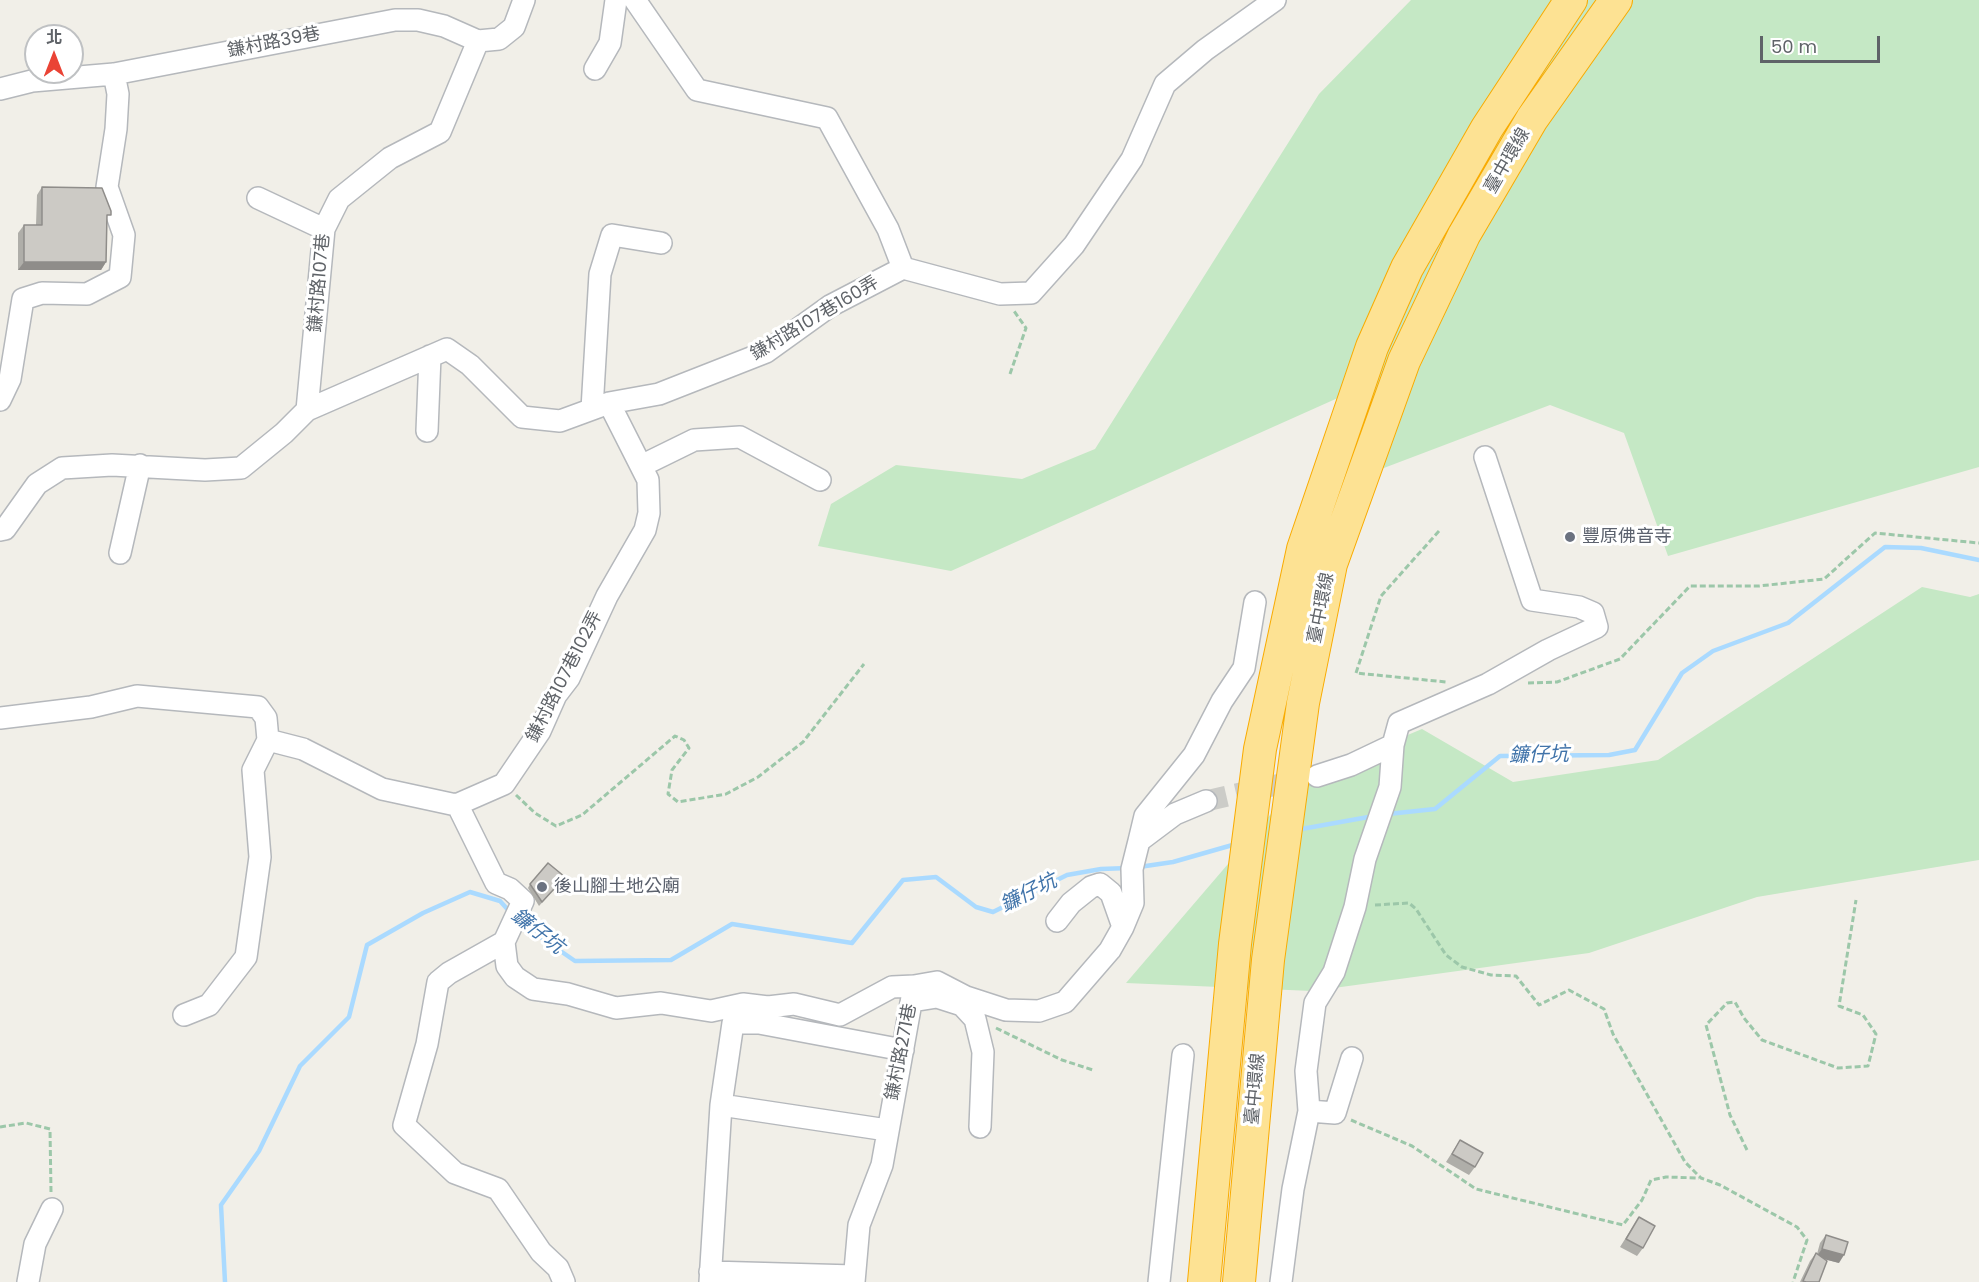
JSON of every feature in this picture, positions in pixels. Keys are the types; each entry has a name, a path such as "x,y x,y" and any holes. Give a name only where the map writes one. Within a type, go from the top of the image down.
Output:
{"highway":[{"name":"臺中環線","path":"1204,1282 1235,944 1260,749 1303,549 1372,347 1407,268 1487,128 1571,0"},
{"name":"臺中環線","path":"1239,1282 1268,960 1303,703 1331,564 1404,361 1464,235 1526,129 1616,0"}],"street":[{"path":"478,41 499,39 514,27 524,0"},
{"path":"595,69 610,43 616,0"},
{"path":"635,0 697,90 827,118 888,229 903,268 1000,294 1031,293 1074,245 1132,159 1165,84 1205,50 1275,0"},
{"name":"鎌村路39巷","path":"0,89 32,81 114,74 395,20 418,20 444,26 478,41"},
{"name":"鎌村路107巷","path":"307,410 324,229 339,199 390,158 440,132 478,41"},
{"path":"1,399 10,379 23,298 42,293 87,294 120,278 124,235 107,187 118,94 114,74"},
{"path":"258,198 324,229"},
{"path":"0,530 5,528 37,484 62,468 140,465 205,470 241,468 284,433 307,410 447,350 470,365 522,417 560,421 600,406 600,274 612,235 661,243"},
{"name":"鎌村路107巷160弄","path":"600,406 659,394 766,352 830,306 903,268"},
{"path":"427,431 430,356"},
{"name":"鎌村路107巷102弄","path":"504,784 540,731 556,695 569,678 607,597 645,530 649,513 648,480 600,406"},
{"path":"641,466 694,440 740,437 820,480"},
{"path":"1281,1282 1293,1190 1309,1111 1306,1071 1315,1003 1334,972 1355,907 1365,859 1390,787 1393,745 1399,723 1488,684 1548,650 1597,627 1593,613 1579,607 1532,600 1485,457"},
{"path":"120,553 140,465"},
{"name":"鎌村路271巷","path":"854,1279 859,1225 882,1165 913,994 937,982 966,997 1006,1010 1039,1011 1065,1002 1110,950 1123,927 1133,903 1132,869 1145,816 1194,755 1222,701 1244,668 1254,602"},
{"path":"0,718 91,707 137,696 258,707 266,718 268,740 253,770 260,857 246,957 208,1005 184,1015"},
{"path":"268,740 303,749 382,789 457,804 504,784"},
{"path":"1317,776 1351,765 1393,745"},
{"path":"1139,841 1175,814 1206,801"},
{"path":"457,804 496,883 510,889 523,901 504,942 507,966 516,977 533,988 568,994 616,1008 661,1003 711,1011 743,1004 768,1007 794,1004 840,1015 892,987 913,994 937,997 962,1005 975,1019 982,1052 980,1127"},
{"path":"1057,921 1071,903 1091,887 1100,884 1111,893 1123,927"},
{"path":"504,942 448,972 438,982 427,1044 404,1125 455,1173 498,1189 541,1252 558,1268 564,1282"},
{"path":"854,1279 710,1277 721,1106 734,1023 759,1023 903,1050"},
{"path":"1159,1282 1183,1055"},
{"path":"1309,1111 1335,1113 1352,1058"},
{"path":"721,1106 887,1130"},
{"path":"28,1282 35,1244 52,1209"}],"path":[{"path":"1000,294 1026,328 1010,375"},
{"path":"1439,531 1381,596 1356,674 1488,684"},
{"path":"1522,683 1557,682 1620,659 1690,586 1759,586 1824,579 1875,533 1979,543"},
{"path":"504,784 535,813 556,826 582,815 675,736 684,740 688,748 672,770 668,794 678,802 726,794 758,777 803,742 864,664"},
{"path":"1747,1150 1730,1114 1706,1025 1727,1003 1735,1002 1743,1018 1762,1040 1838,1068 1868,1066 1876,1034 1863,1015 1839,1006 1856,900"},
{"path":"1355,907 1409,903 1416,909 1446,956 1462,968 1491,975 1516,976 1539,1005 1569,990 1604,1009 1613,1034 1685,1162 1701,1178"},
{"path":"975,1019 1062,1060 1094,1070"},
{"path":"1335,1113 1412,1146 1476,1189 1623,1225 1642,1200 1651,1180 1666,1177 1701,1178 1720,1185 1797,1227 1807,1240 1793,1282"},
{"path":"0,1127 26,1123 50,1129 52,1209"}],"green space":[{"path":"1411,0 1979,0 1979,467 1668,556 1624,433 1550,405 1368,474 1349,393 951,571 818,546 831,504 896,465 1022,479 1095,449 1319,94"},
{"path":"1922,587 1970,597 1979,594 1979,860 1757,897 1589,953 1312,991 1126,983 1300,780 1422,729 1513,782 1658,760"}],"building":[{"path":"42,187 102,188 111,211 111,215 107,215 106,262 24,262 24,225 42,225"},
{"name":"後山腳土地公廟","path":"548,863 565,877 542,902 530,884"},
{"path":"1460,1140 1483,1153 1475,1167 1452,1154"},
{"path":"1639,1217 1655,1226 1643,1248 1626,1239"},
{"path":"1826,1235 1848,1242 1844,1255 1822,1249"},
{"path":"1816,1253 1827,1261 1819,1282 1803,1281"}],"waterway":[{"name":"鐮仔坑","path":"1388,814 1435,809 1500,756 1609,755 1635,750 1682,673 1713,651 1788,623 1885,547 1921,548 1979,560"},
{"name":"鐮仔坑","path":"1296,830 1374,816"},
{"name":"鐮仔坑","path":"1139,867 1173,862 1236,844"},
{"name":"鐮仔坑","path":"520,923 575,961 671,960 732,924 852,943 903,880 936,877 976,907 993,912 1067,875 1101,869 1128,868"},
{"name":"鐮仔坑","path":"225,1282 221,1205 259,1151 300,1066 349,1017 367,945 423,913 470,892 500,901 510,912"}],"tunnel":[{"path":"1206,801 1302,779"}],"place":[{"name":"豐原佛音寺","path":"1570,537"},
{"name":"後山腳土地公廟","path":"542,887"}]}
